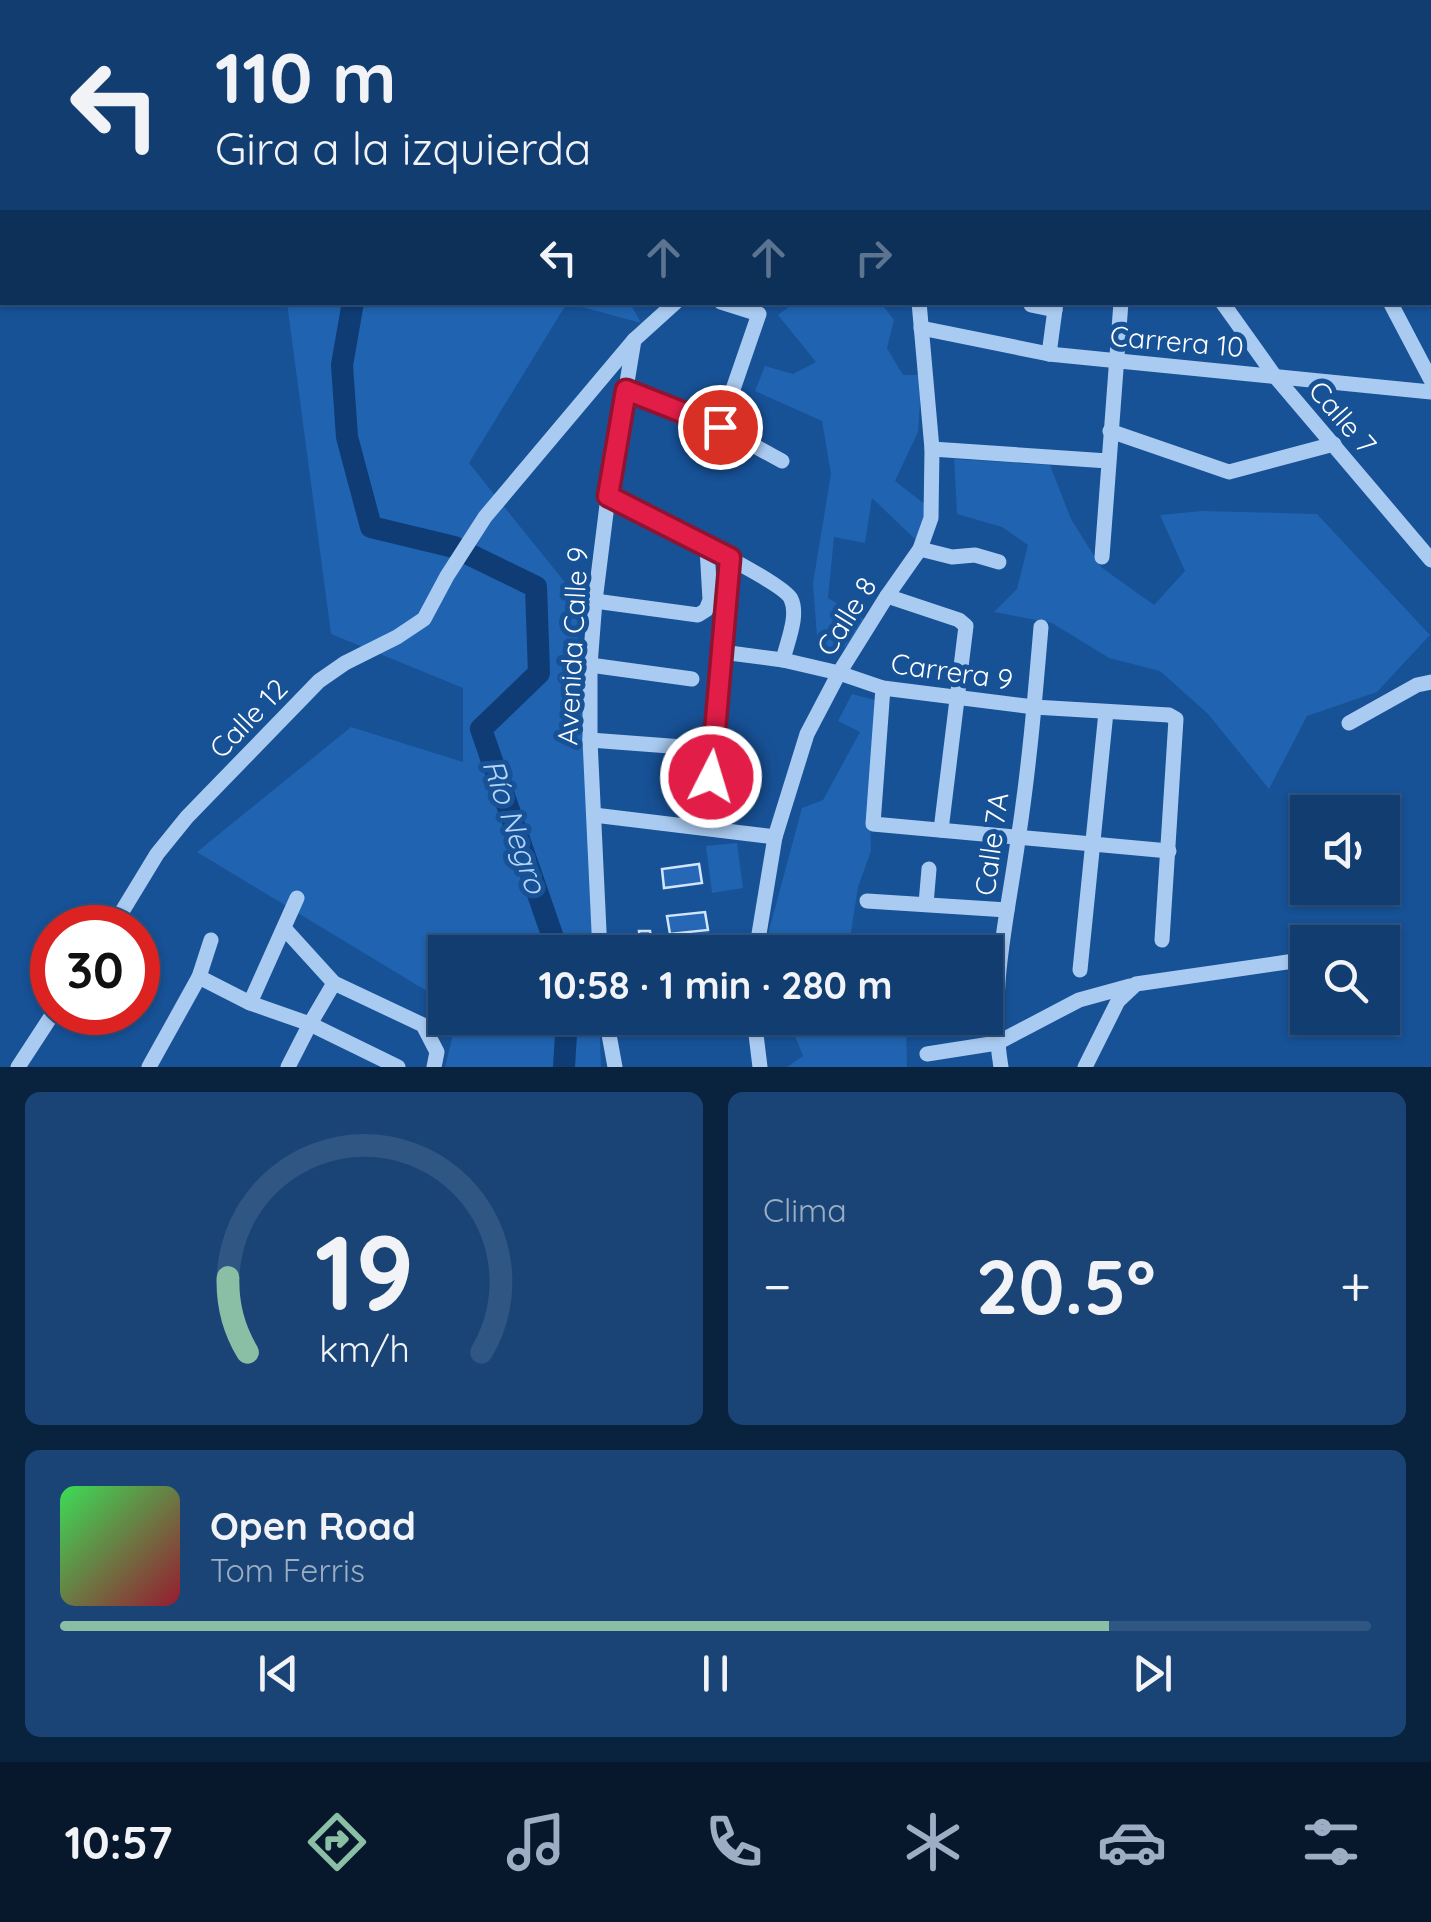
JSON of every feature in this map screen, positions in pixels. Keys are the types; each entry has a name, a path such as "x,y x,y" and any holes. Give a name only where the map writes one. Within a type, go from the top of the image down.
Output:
{"street":[{"path":"634,340 673,305"},
{"path":"720,427 759,314 730,305"},
{"name":"Calle 8","path":"759,935 775,837 807,734 839,673 920,548 931,518 932,449 918,305"},
{"path":"1031,305 1055,306 1048,354"},
{"path":"1102,557 1121,305"},
{"name":"Calle 7","path":"1224,305 1274,375 1431,560"},
{"path":"1392,305 1431,380"},
{"name":"Carrera 10","path":"921,328 1048,354 1431,392"},
{"name":"Avenida Calle 9","path":"599,935 590,665 608,496 634,340"},
{"name":"Calle 12","path":"126,905 157,854 187,817 318,681 424,619 485,517 634,340"},
{"path":"626,390 720,427 782,461"},
{"path":"1110,431 1229,472 1334,444"},
{"path":"932,449 1108,461"},
{"path":"608,496 788,592 794,612 783,660"},
{"path":"595,602 698,615 706,610 710,600 708,548"},
{"path":"920,548 952,557 975,555 999,562"},
{"path":"711,777 730,558"},
{"path":"888,596 959,620 966,626 941,830"},
{"name":"Calle 7A","path":"1002,1067 997,1043 996,990 1019,837 1041,627"},
{"name":"Carrera 9","path":"722,652 783,660 882,688 1034,707 1169,715 1176,720 1169,851"},
{"path":"590,665 692,679"},
{"path":"1349,723 1431,682"},
{"path":"882,688 874,824 1169,851 1162,940"},
{"path":"1080,970 1106,712"},
{"path":"590,740 683,748"},
{"path":"594,815 775,837"},
{"path":"926,904 929,869"},
{"path":"250,1002 296,898"},
{"path":"867,902 1007,910"},
{"path":"284,928 334,984 423,1025 437,1052 434,1067"},
{"path":"149,1067 198,978 211,940"},
{"path":"927,1054 997,1043 1080,1000 1136,984 1290,963"},
{"path":"198,978 310,1024 398,1067"},
{"path":"288,1067 334,984"},
{"path":"1085,1067 1118,1001 1136,984"},
{"path":"18,1067 39,1035"},
{"path":"609,1035 615,1067"},
{"path":"756,1035 760,1067"}],"shaded area":[{"path":"287,305 566,305 469,463 576,596 594,935 428,935 428,992 197,852 351,727 463,762 463,688 331,634"},
{"path":"574,305 631,305 641,323"},
{"path":"791,305 883,305 894,320 887,348 903,375 922,375 918,432 895,481 926,505 919,543 872,498 865,543 834,537 828,598 867,621 837,657 818,651 813,583 831,474 822,421 755,391 765,366 793,374 816,362 778,315"},
{"path":"954,459 1050,465 1071,519 1101,567 1154,605 1185,571 1160,515 1202,511 1317,514 1430,635 1377,692 1307,716 1269,789 1208,714 1160,671 1109,658 1052,623 994,612 1017,589 1028,545 1002,527 957,514"},
{"path":"852,694 879,701 870,804 871,851 858,887 851,935 770,935 802,808 823,800 860,732 838,721"},
{"path":"737,843 743,888 712,893 706,846"},
{"path":"709,930 709,935 670,935"},
{"path":"453,1035 600,1035 601,1067 445,1067"},
{"path":"795,1035 906,1035 907,1067 787,1067 803,1056"}],"building":[{"path":"699,864 702,883 664,888 662,869"},
{"path":"705,912 708,930 670,934 667,916"}],"waterway":[{"name":"Río Negro","path":"352,305 342,365 347,437 371,527 454,547 536,587 539,673 481,729 552,935"},
{"name":"Río Negro","path":"564,1067 566,1035"}],"route":[{"path":"711,777 730,558 608,496 626,390 720,427"}]}
